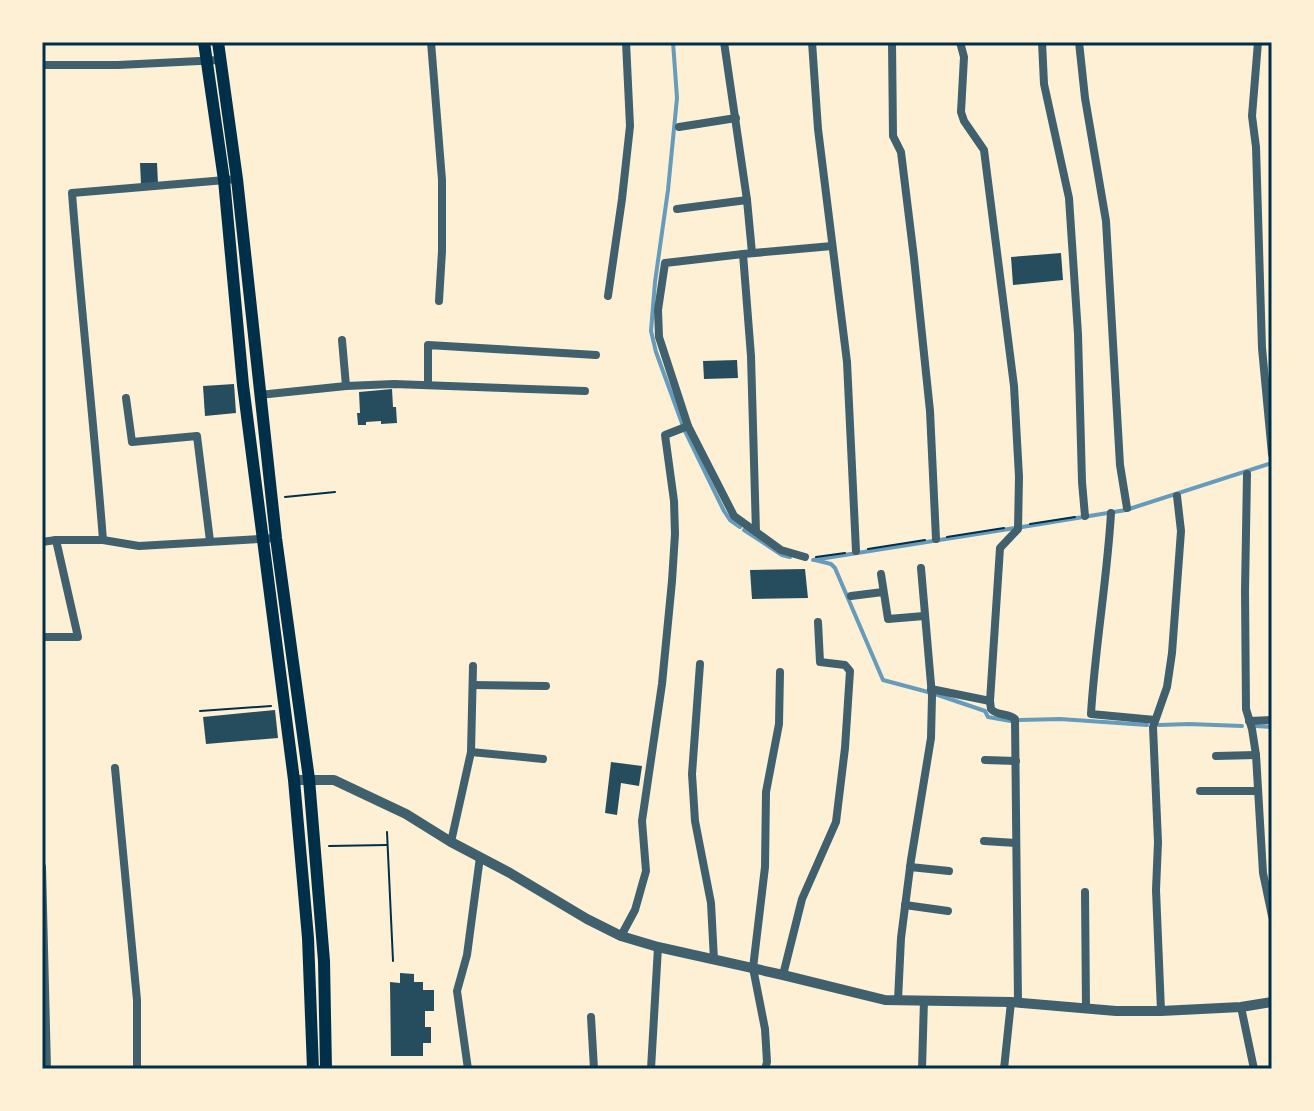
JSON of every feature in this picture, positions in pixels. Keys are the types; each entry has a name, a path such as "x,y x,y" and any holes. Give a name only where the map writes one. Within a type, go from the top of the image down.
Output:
{"main road":[{"path":"204,42 214,61"},
{"path":"218,42 214,61 309,779 324,961 326,1069"},
{"path":"230,180 243,385 294,780 308,938 313,1069"},
{"path":"243,385 259,388"}],"street":[{"path":"431,42 442,180 439,301"},
{"path":"608,296 630,126 626,42"},
{"path":"724,42 747,200 756,532"},
{"path":"812,42 818,129 847,362 856,551"},
{"path":"892,42 893,136 901,152 914,258 930,411 936,539"},
{"path":"960,42 964,57 961,112 984,150 1014,386 1019,477 1019,526 1014,536 1000,548 990,701 993,712 1011,715 1015,719 1014,1002 1004,1069"},
{"path":"1042,42 1044,84 1069,198 1085,516"},
{"path":"1079,42 1085,98 1106,221 1120,465 1127,508"},
{"path":"1258,42 1252,116 1256,147 1262,348 1272,454"},
{"path":"42,65 214,61"},
{"path":"679,127 736,118"},
{"path":"103,540 72,193 230,180"},
{"path":"677,209 747,200"},
{"path":"805,557 781,550 734,516 688,426 659,337 658,310 665,263 832,246"},
{"path":"342,340 346,386"},
{"path":"428,385 428,345 596,355"},
{"path":"259,388 394,384 585,391"},
{"path":"126,398 132,442 197,436 210,541"},
{"path":"621,936 635,910 646,871 642,821 662,684 672,581 674,501 665,435 688,426"},
{"path":"1247,474 1246,709 1256,755 1263,873 1272,916"},
{"path":"1161,1011 1153,727 1167,687 1172,653 1181,531 1177,496"},
{"path":"1111,513 1091,714 1155,720"},
{"path":"42,542 103,540 139,546 276,538"},
{"path":"42,637 78,637 56,540"},
{"path":"898,1000 905,905 931,738 931,689 921,568"},
{"path":"881,574 888,619 924,616"},
{"path":"851,596 883,592"},
{"path":"783,975 802,899 836,822 845,748 850,671 845,665 820,662 818,622"},
{"path":"700,664 692,774 695,821 711,903 714,960"},
{"path":"451,842 471,752 473,666"},
{"path":"765,1069 765,1029 753,968 765,867 766,792 779,724 780,672"},
{"path":"473,685 546,686"},
{"path":"931,689 990,701"},
{"path":"1249,721 1272,720"},
{"path":"471,752 543,759"},
{"path":"1216,756 1256,755"},
{"path":"985,760 1016,761"},
{"path":"115,768 137,1000 137,1069"},
{"path":"294,780 334,780 406,814 621,936 885,1000 1014,1002 1086,1009 1161,1011 1241,1007 1272,1002"},
{"path":"1200,791 1257,791"},
{"path":"984,841 1016,843"},
{"path":"468,1069 457,991 467,955 480,857"},
{"path":"42,867 47,1069"},
{"path":"910,867 949,871"},
{"path":"1085,892 1086,1009"},
{"path":"905,905 948,911"},
{"path":"651,1069 658,947"},
{"path":"922,1069 924,1000"},
{"path":"1241,1007 1254,1069"},
{"path":"591,1017 594,1069"}],"path":[{"path":"272,498 335,492"},
{"path":"805,557 1085,516"},
{"path":"200,711 284,705"},
{"path":"387,832 393,961"},
{"path":"314,846 388,845"}],"building":[{"path":"140,163 157,163 158,184 141,184"},
{"path":"1061,253 1063,280 1013,285 1011,257"},
{"path":"737,360 738,378 704,379 703,361"},
{"path":"234,384 236,413 205,416 203,386"},
{"path":"392,389 397,423 381,424 381,421 358,425 359,392"},
{"path":"805,569 808,598 752,599 750,570"},
{"path":"275,710 278,738 206,744 203,717"},
{"path":"611,762 642,766 639,786 621,783 617,815 605,813"},
{"path":"400,973 414,974 414,982 423,982 423,990 434,990 434,1011 425,1011 425,1027 431,1027 431,1043 423,1043 423,1056 391,1056 390,982 400,983"}],"waterway":[{"path":"673,42 677,98 651,331 683,426"},
{"path":"685,431 724,511 740,527"},
{"path":"1022,527 1126,510 1272,463"},
{"path":"813,560 1015,528"},
{"path":"744,530 790,557"},
{"path":"815,560 835,568 883,680 928,692"},
{"path":"935,694 985,711 988,717 1011,721"},
{"path":"1020,720 1060,719 1147,725"},
{"path":"1159,725 1242,726"},
{"path":"1256,726 1272,727"}]}
